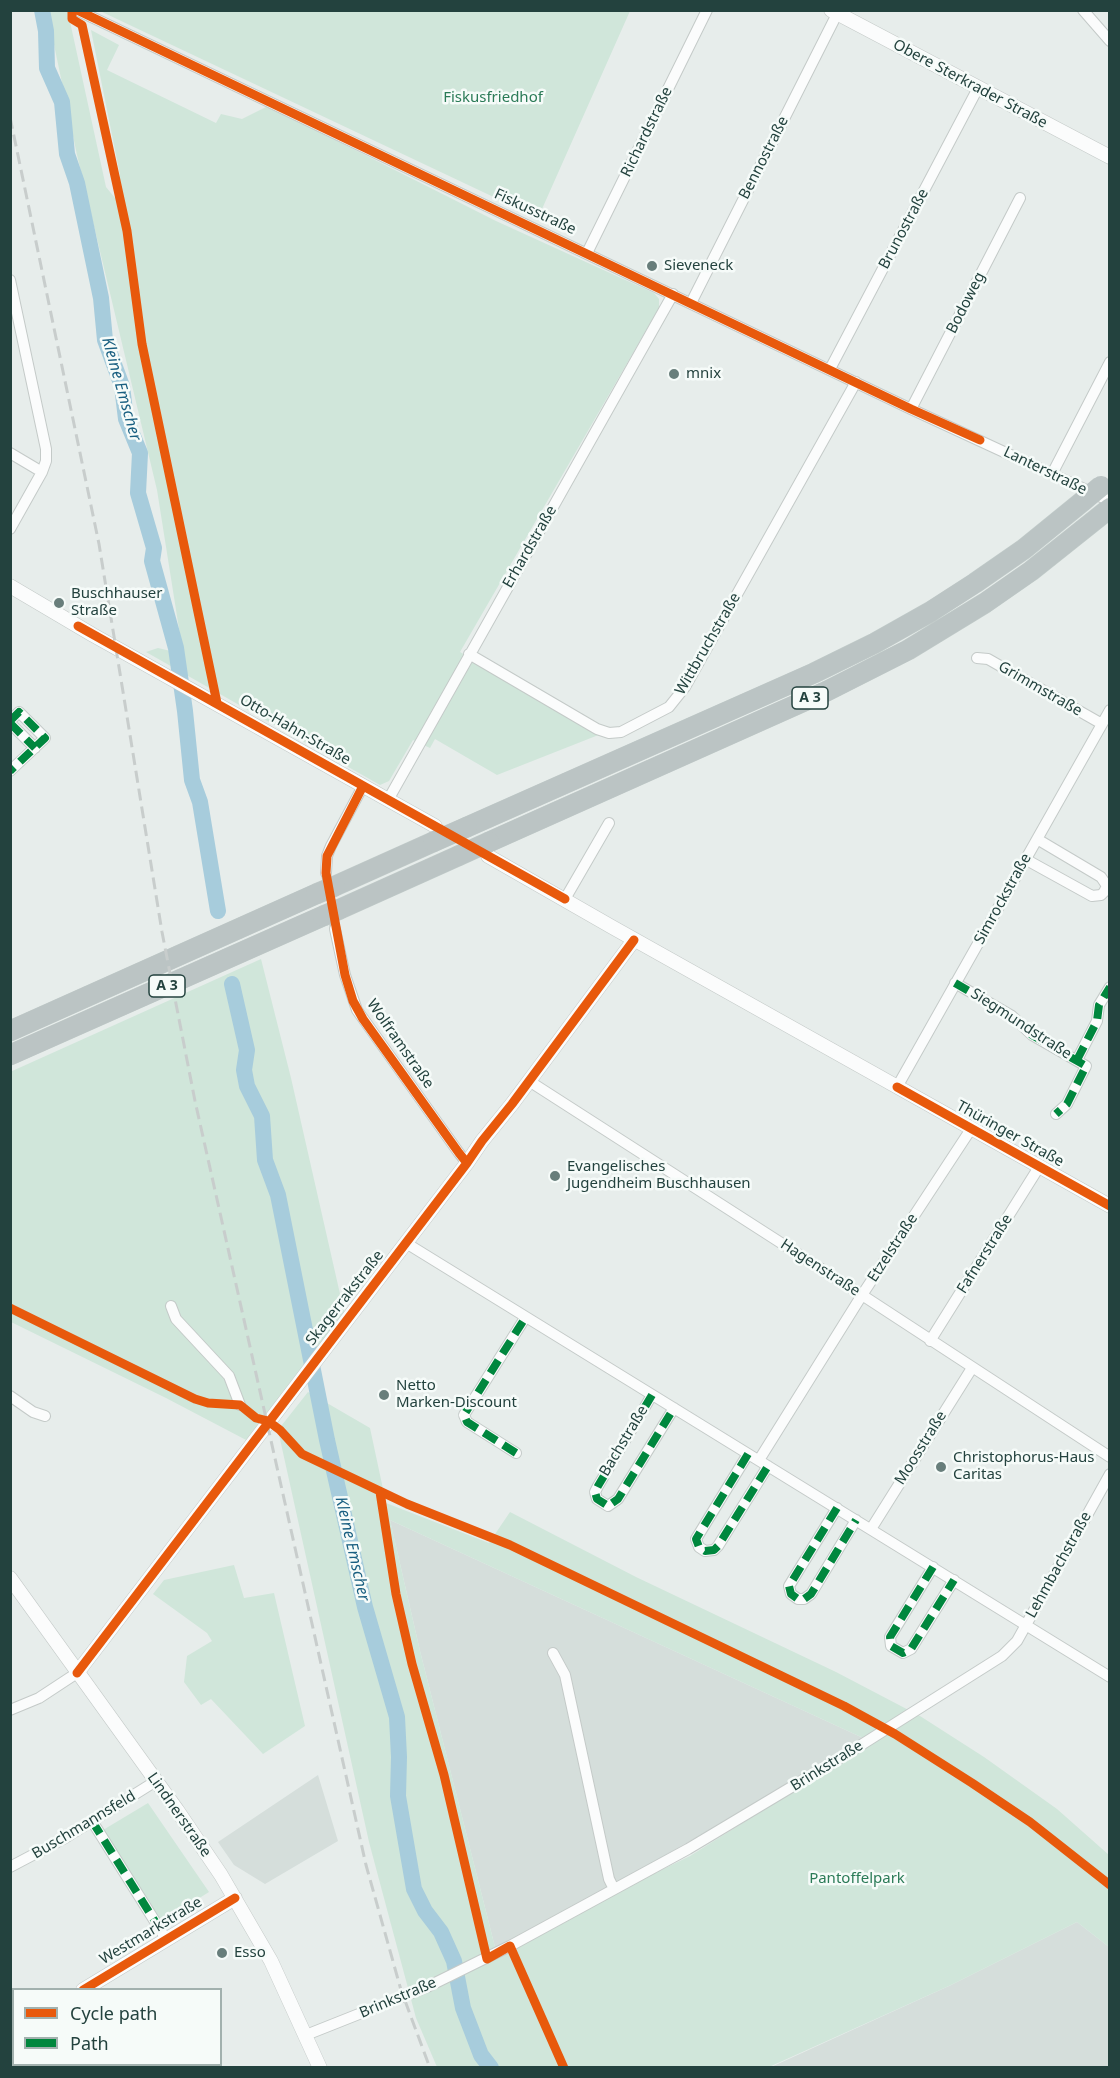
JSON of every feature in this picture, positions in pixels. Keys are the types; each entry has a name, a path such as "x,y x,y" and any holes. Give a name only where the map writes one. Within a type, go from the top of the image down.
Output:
{"highway":[{"name":"A 3","path":"10,1031 316,894 331,880 434,834 467,827 814,673 875,643 930,612 1024,549 1083,501 1107,497"},
{"name":"A 3","path":"10,1056 333,918 458,856 488,849 827,691 899,654 1031,571 1107,497"}],"street":[{"name":"Fiskusstraße","path":"77,10 980,440"},
{"name":"Richardstraße","path":"587,253 707,10"},
{"path":"1083,10 1110,41"},
{"name":"Obere Sterkrader Straße","path":"834,12 1110,157"},
{"name":"Bennostraße","path":"691,303 834,12"},
{"name":"Brunostraße","path":"830,369 978,88"},
{"name":"Bodoweg","path":"911,409 1020,198"},
{"path":"10,280 46,449 46,461 42,472 10,529"},
{"name":"Erhardstraße","path":"388,800 673,294"},
{"path":"1052,474 1110,362"},
{"name":"Wittbruchstraße","path":"469,654 597,729 609,733 621,732 669,707 685,687 856,382"},
{"name":"Lanterstraße","path":"980,440 1107,497"},
{"path":"10,453 42,472"},
{"name":"Otto-Hahn-Straße","path":"10,586 388,800 434,834"},
{"name":"Grimmstraße","path":"977,658 988,659 1102,724"},
{"name":"Simrockstraße","path":"897,1087 1110,710"},
{"path":"10,722 19,712 45,738 10,771"},
{"path":"331,880 327,856 363,786"},
{"path":"488,849 565,899 609,823"},
{"path":"1025,859 1092,896 1101,895 1104,891 1107,886 1101,877 1037,839"},
{"name":"Thüringer Straße","path":"565,899 634,940 1110,1206"},
{"name":"Wolframstraße","path":"333,918 345,975 357,1010 467,1163"},
{"name":"Skagerrakstraße","path":"76,1672 467,1163 634,940"},
{"name":"Siegmundstraße","path":"955,983 1012,1016 1032,1035 1082,1063"},
{"path":"1056,1114 1067,1104 1097,1021 1099,1005 1110,987"},
{"name":"Hagenstraße","path":"529,1081 1110,1457"},
{"name":"Etzelstraße","path":"763,1463 862,1295 971,1129"},
{"name":"Fafnerstraße","path":"930,1341 1039,1167"},
{"name":"Bachstraße","path":"406,1243 1110,1677"},
{"path":"171,1306 177,1319 229,1376 240,1405"},
{"path":"516,1453 466,1422 464,1415 525,1318"},
{"name":"Moosstraße","path":"871,1529 972,1368"},
{"name":"Bachstraße","path":"652,1395 595,1492 597,1499 608,1506 618,1499 674,1408"},
{"path":"10,1396 33,1412 45,1416"},
{"path":"748,1454 696,1539 699,1547 705,1551 714,1550 718,1546 763,1463"},
{"name":"Lehmbachstraße","path":"1026,1624 1110,1474"},
{"path":"837,1508 789,1586 791,1594 798,1599 804,1599 811,1594 856,1520"},
{"path":"933,1567 890,1638 891,1646 903,1653 911,1649 954,1580"},
{"name":"Lindnerstraße","path":"10,1578 190,1829 235,1898 271,1961 320,2067"},
{"name":"Brinkstraße","path":"306,2035 464,1970 688,1849 996,1660 1013,1646 1026,1624"},
{"path":"553,1653 566,1675 609,1879 614,1889"},
{"path":"10,1710 39,1698 76,1672"},
{"name":"Buschmannsfeld","path":"10,1867 93,1821 156,1781"},
{"path":"93,1821 166,1939"},
{"name":"Westmarkstraße","path":"85,1988 235,1898"}],"shaded area":[{"path":"390,1520 861,1737 870,1739 496,1951 420,1651"},
{"path":"318,1775 338,1841 265,1884 234,1865 218,1842"},
{"path":"1077,1922 1109,1947 1109,2067 769,2068 951,1985"}],"green space":[{"name":"Fiskusfriedhof","path":"630,10 538,218 100,11"},
{"path":"47,11 71,11 69,17 106,187 115,198 120,175 91,30 119,45 107,70 216,123 221,114 242,119 268,106 496,221 654,293 659,299 659,308 460,652 601,734 497,775 435,739 430,748 413,740 389,781 380,785 146,652 158,648 183,654 157,490 77,155"},
{"path":"261,959 291,1078 345,1316 248,1441 11,1322 10,1072"},
{"name":"Pantoffelpark","path":"308,1392 370,1428 386,1503 489,1543 510,1512 636,1577 836,1672 920,1716 984,1757 1057,1809 1109,1855 1109,1947 1077,1922 951,1985 769,2067 437,2067 416,2018 369,1842 278,1430","holes":["390,1520 873,1741 690,1856 496,1951 420,1651"]},
{"path":"234,1565 244,1598 274,1593 305,1726 263,1754 211,1699 201,1705 184,1682 187,1656 212,1641 207,1633 153,1594 164,1580"},
{"path":"148,1803 209,1892 161,1922 103,1830"},
{"path":"132,2066 133,2067 77,2067"}],"waterway":[{"name":"Kleine Emscher","path":"42,10 46,31 47,68 62,102 67,154 77,183 101,298 105,340 122,386 126,419 140,453 138,493 154,548 152,561 176,648 192,780 200,802 218,911"},
{"name":"Kleine Emscher","path":"232,984 247,1050 244,1070 247,1086 262,1116 265,1160 278,1195 327,1440 365,1607 397,1717 398,1796 414,1889 425,1911 441,1932 454,1961 463,2008 481,2055 491,2068"}],"tunnel":[{"path":"326,873 335,929"}],"railway":[{"path":"10,117 99,544 162,932 195,1101 366,1865 401,1990 430,2068"}],"marked path":[{"path":"10,721 19,712 45,738 10,771"},
{"path":"10,723 35,748"},
{"path":"955,983 1012,1016 1032,1035 1086,1066 1067,1104 1056,1114"},
{"path":"1077,1060 1097,1021 1099,1005 1110,987"},
{"path":"516,1453 467,1422 464,1415 525,1318"},
{"path":"652,1395 595,1492 597,1499 608,1506 618,1499 674,1408"},
{"path":"748,1454 696,1539 699,1547 705,1551 714,1550 718,1546 768,1466"},
{"path":"837,1508 789,1586 791,1594 798,1599 804,1599 811,1594 856,1520"},
{"path":"933,1567 890,1637 891,1646 903,1653 911,1649 954,1580"},
{"path":"92,1821 166,1939"}],"cycle path":[{"path":"72,10 72,19 82,25 127,231 142,344 217,703"},
{"path":"77,10 980,440"},
{"path":"78,626 565,899"},
{"path":"363,786 327,856 326,873 345,975 353,1001 363,1019 467,1163"},
{"path":"77,1673 512,1104 634,940"},
{"path":"897,1087 1110,1206"},
{"path":"10,1308 195,1399 208,1403 240,1405 256,1418 268,1421 280,1430 302,1454 407,1504 510,1545 844,1706 895,1734 1030,1822 1110,1885"},
{"path":"380,1492 396,1594 412,1664 444,1775 487,1959 510,1946 564,2068"},
{"path":"86,1988 235,1898"}],"place":[{"name":"Sieveneck","path":"652,266"},
{"name":"mnix","path":"674,374"},
{"name":"Buschhauser Straße","path":"59,603"},
{"name":"Evangelisches Jugendheim Buschhausen","path":"555,1176"},
{"name":"Netto Marken-Discount","path":"384,1395"},
{"name":"Christophorus-Haus Caritas","path":"941,1467"},
{"name":"Esso","path":"222,1953"}]}
